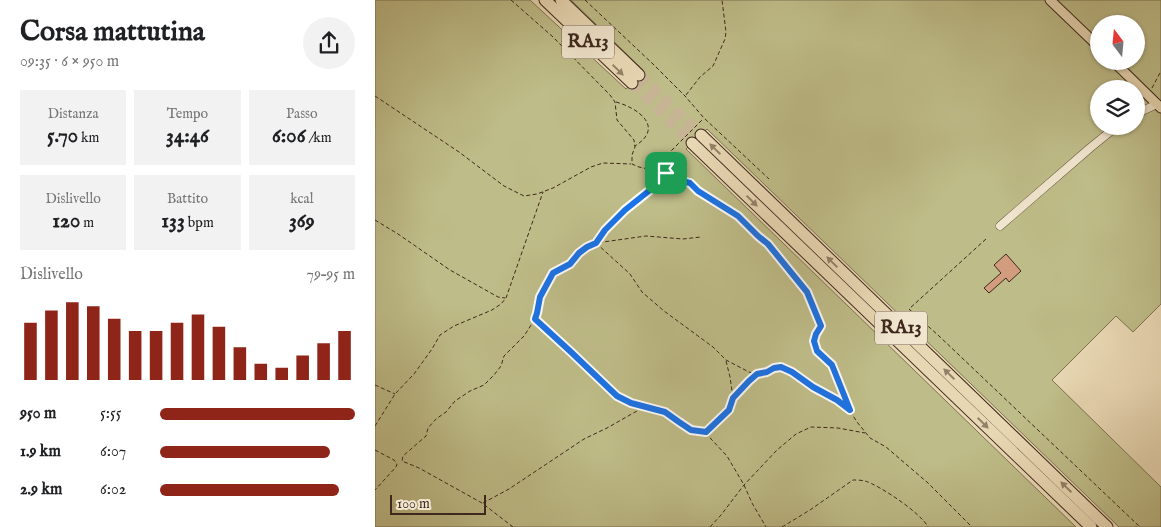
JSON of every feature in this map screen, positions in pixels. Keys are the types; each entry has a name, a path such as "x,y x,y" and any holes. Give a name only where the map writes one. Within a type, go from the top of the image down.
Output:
{"highway":[{"name":"RA13","path":"545,0 636,79 561,0"},
{"name":"RA13","path":"1091,527 696,139 1107,527"}],"main road":[{"path":"1050,0 1090,38"},
{"path":"1122,70 1159,106"}],"street":[{"path":"1145,111 1159,106"},
{"path":"1000,226 1106,135"}],"path":[{"path":"511,0 603,87 615,102 617,120 634,140 635,147 631,164"},
{"path":"585,0 653,64 704,118 769,179"},
{"path":"685,96 700,77 713,66 725,39 726,32 722,0"},
{"path":"1146,94 1153,87 1161,71"},
{"path":"375,96 459,152 504,186 524,196 553,188 591,167 603,163 631,164 666,173 678,180 690,183 698,191 738,216 768,244 807,292 821,326 814,341 817,351 832,365 850,410 857,422 870,438 890,451 928,483 972,527"},
{"path":"615,102 635,111 649,125 649,132 646,138 635,147"},
{"path":"652,170 704,118"},
{"path":"596,243 605,230 625,210 650,190 666,173"},
{"path":"375,426 395,394 414,374 440,335 454,326 492,310 506,298 543,192"},
{"path":"375,220 450,270 497,297 506,298"},
{"path":"513,527 482,503 419,468 402,461 403,456 426,436 428,428 455,401 470,391 484,385 501,366 504,356 524,336 535,319 540,297 553,273 570,264 587,247 596,243 647,236 683,239 701,237"},
{"path":"986,239 909,309 1140,527"},
{"path":"596,243 630,274 642,292 664,311 713,347 726,360 757,374 781,367 837,400 850,410"},
{"path":"535,319 617,396 631,403 665,412 691,430 706,432 727,456 766,527"},
{"path":"706,432 729,410 733,398 726,360"},
{"path":"733,398 757,374"},
{"path":"375,385 395,394"},
{"path":"482,503 509,489 584,439 645,406"},
{"path":"710,527 744,485 777,450 796,434 811,427 838,428 866,433"},
{"path":"375,449 394,460 397,464 375,490"},
{"path":"783,527 853,480 865,481 887,493 917,513 928,527"},
{"path":"375,484 379,485"}],"shaded area":[{"path":"375,0 530,0 626,89 643,70 571,0 1045,0 1090,44 1090,70 1116,70 1126,80 1090,80 1090,135 1145,135 1145,98 1161,113 1161,304 1133,332 1116,316 1052,380 1161,487 1161,527 1119,527 707,129 686,149 1076,527 375,527"},
{"path":"1057,0 1161,0 1161,101 1145,85 1145,80 1139,80 1129,70 1145,70 1145,15 1090,15 1090,32"}],"building":[{"path":"1006,254 1021,271 1009,282 1006,278 989,293 984,288 1001,273 994,265"}],"tunnel":[{"path":"639,75 701,135"},
{"path":"632,83 692,143"}],"route":[{"path":"666,173 678,180 690,183 698,191 738,216 768,244 801,283 807,292 821,326 814,341 817,351 832,365 850,410 837,400 781,367 757,374 733,398 729,410 706,432 691,430 665,412 631,403 617,396 535,319 540,297 553,273 570,264 579,253 596,243 605,230 625,210 650,190 666,173"}]}
